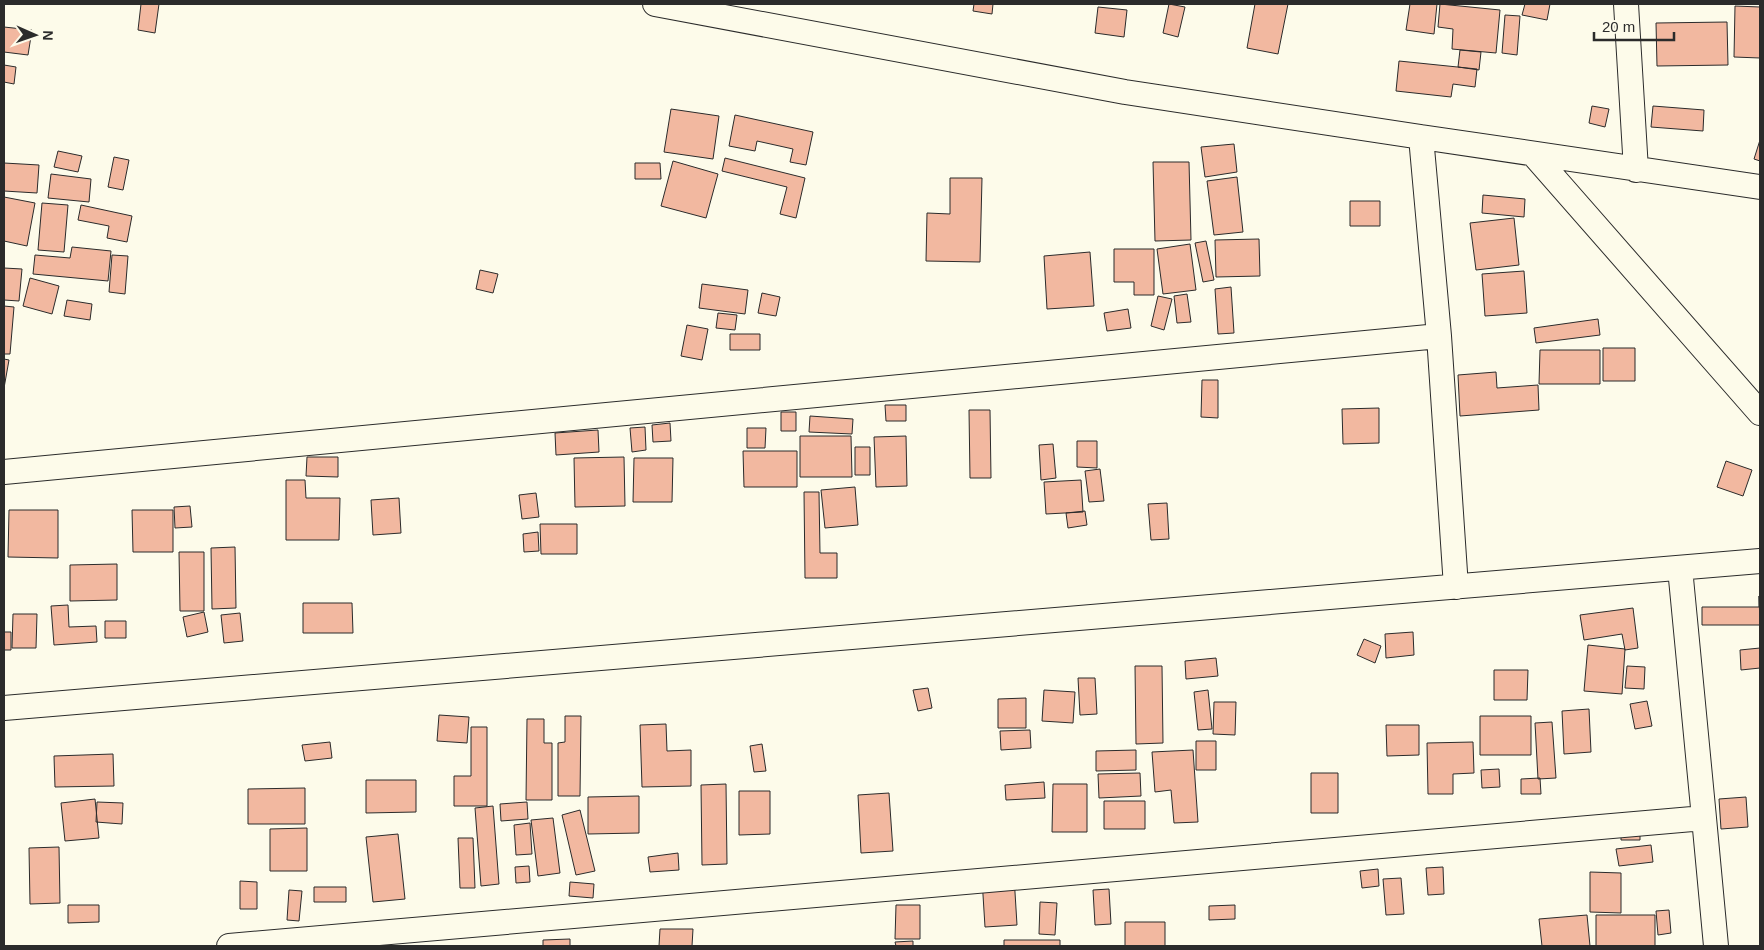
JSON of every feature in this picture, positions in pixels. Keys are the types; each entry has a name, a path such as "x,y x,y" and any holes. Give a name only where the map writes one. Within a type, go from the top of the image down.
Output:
{"street":[{"path":"656,4 1125,92 1636,170 1760,187"},
{"path":"1626,4 1636,170"},
{"path":"1421,137 1439,336 1456,586"},
{"path":"1533,154 1760,412"},
{"path":"4,472 1439,336"},
{"path":"4,708 1760,561"},
{"path":"1680,568 1716,946"},
{"path":"229,946 1704,818"}],"building":[{"path":"141,4 159,4 155,33 138,30"},
{"path":"974,4 993,4 992,14 973,11"},
{"path":"1169,4 1185,7 1178,37 1163,33"},
{"path":"1255,4 1288,4 1278,54 1247,48"},
{"path":"1410,4 1437,4 1434,34 1406,30"},
{"path":"1440,4 1500,10 1496,53 1452,49 1453,29 1438,27"},
{"path":"1525,4 1550,4 1547,20 1522,15"},
{"path":"1735,6 1760,7 1760,58 1734,57"},
{"path":"1098,7 1127,10 1124,37 1095,33"},
{"path":"1505,15 1520,16 1517,55 1502,53"},
{"path":"1727,22 1728,65 1657,66 1656,23"},
{"path":"4,27 32,30 28,55 4,52"},
{"path":"1460,50 1481,52 1479,70 1458,67"},
{"path":"1399,61 1477,69 1475,87 1453,84 1451,97 1396,91"},
{"path":"4,65 16,67 14,84 4,82"},
{"path":"1592,106 1609,109 1605,127 1589,123"},
{"path":"1653,106 1704,110 1703,131 1651,127"},
{"path":"671,109 719,116 713,159 664,152"},
{"path":"735,115 813,132 806,165 790,162 793,149 757,141 755,151 729,146"},
{"path":"1760,140 1760,161 1754,159"},
{"path":"1234,144 1237,172 1205,177 1201,147"},
{"path":"58,151 82,156 78,172 54,167"},
{"path":"114,157 129,160 123,190 108,187"},
{"path":"725,158 805,178 796,218 780,214 787,187 722,171"},
{"path":"673,161 718,174 706,218 661,206"},
{"path":"1153,162 1189,162 1191,240 1155,241"},
{"path":"4,163 39,165 37,193 4,191"},
{"path":"635,163 660,163 661,179 635,179"},
{"path":"51,174 91,179 89,202 48,198"},
{"path":"1237,177 1243,232 1214,235 1207,181"},
{"path":"950,178 982,178 980,262 926,261 927,213 950,214"},
{"path":"1483,195 1525,199 1524,217 1482,213"},
{"path":"4,197 35,203 27,246 4,241"},
{"path":"1350,201 1380,201 1380,226 1350,226"},
{"path":"42,203 68,205 64,252 38,250"},
{"path":"81,205 132,216 127,242 107,238 109,226 78,220"},
{"path":"1514,218 1519,265 1476,270 1470,223"},
{"path":"1259,239 1260,276 1216,277 1215,240"},
{"path":"1206,241 1214,280 1203,282 1195,243"},
{"path":"1190,244 1196,290 1163,294 1157,249"},
{"path":"72,247 111,251 108,281 33,274 35,255 70,258"},
{"path":"1114,249 1154,249 1154,295 1134,295 1134,282 1114,282"},
{"path":"1090,252 1094,306 1047,309 1044,256"},
{"path":"112,255 128,256 125,294 109,292"},
{"path":"4,268 22,269 19,301 4,300"},
{"path":"480,270 498,274 493,293 476,289"},
{"path":"1524,271 1527,313 1485,316 1482,274"},
{"path":"30,278 59,286 52,314 23,306"},
{"path":"702,284 748,290 745,314 699,308"},
{"path":"1231,287 1234,333 1218,334 1215,289"},
{"path":"762,293 780,297 776,316 758,313"},
{"path":"1187,294 1191,322 1177,323 1174,296"},
{"path":"1158,296 1172,299 1164,330 1151,326"},
{"path":"67,300 92,304 90,320 64,316"},
{"path":"4,306 14,307 10,354 4,354"},
{"path":"1128,309 1131,328 1107,331 1104,313"},
{"path":"718,313 737,315 735,330 716,328"},
{"path":"1598,319 1600,335 1536,343 1534,328"},
{"path":"687,325 708,329 702,360 681,356"},
{"path":"730,334 760,334 760,350 730,350"},
{"path":"1603,348 1635,348 1635,381 1603,381"},
{"path":"1540,350 1600,350 1600,384 1539,384"},
{"path":"4,359 9,360 4,388"},
{"path":"1496,372 1497,388 1538,385 1539,410 1460,416 1458,375"},
{"path":"1202,380 1218,380 1218,418 1201,417"},
{"path":"885,405 906,405 906,421 886,421"},
{"path":"1379,408 1379,443 1343,444 1342,409"},
{"path":"969,410 990,410 991,478 970,478"},
{"path":"781,412 796,412 796,431 781,431"},
{"path":"810,416 853,419 852,434 809,432"},
{"path":"670,423 671,441 653,442 652,425"},
{"path":"645,427 646,450 632,452 630,428"},
{"path":"747,428 766,428 765,448 747,448"},
{"path":"598,430 599,452 556,455 555,433"},
{"path":"800,436 851,436 852,477 800,477"},
{"path":"906,436 907,486 876,487 874,437"},
{"path":"1077,441 1097,441 1097,468 1077,467"},
{"path":"1053,444 1056,478 1041,480 1039,445"},
{"path":"855,447 870,447 870,475 855,475"},
{"path":"743,451 797,451 797,487 744,487"},
{"path":"307,457 338,457 338,477 306,476"},
{"path":"624,457 625,506 575,507 574,458"},
{"path":"634,458 673,458 672,502 633,502"},
{"path":"1726,461 1752,470 1743,496 1717,487"},
{"path":"1100,469 1104,501 1089,502 1085,471"},
{"path":"286,480 305,480 306,498 340,498 339,540 286,540"},
{"path":"1081,480 1083,512 1046,514 1044,482"},
{"path":"855,487 858,525 825,528 821,490"},
{"path":"804,492 819,492 820,553 837,553 837,578 805,578"},
{"path":"536,493 539,517 522,519 519,495"},
{"path":"399,498 401,533 373,535 371,500"},
{"path":"1167,503 1169,539 1151,540 1148,504"},
{"path":"190,506 192,527 175,528 174,507"},
{"path":"9,510 58,510 58,558 8,557"},
{"path":"132,510 173,510 173,552 133,552"},
{"path":"1085,511 1087,525 1068,528 1066,513"},
{"path":"540,524 577,524 577,554 541,554"},
{"path":"538,532 539,551 524,552 523,534"},
{"path":"235,547 236,608 212,609 211,548"},
{"path":"179,552 204,552 204,611 180,611"},
{"path":"117,564 117,600 70,601 70,565"},
{"path":"1759,596 1760,625 1702,625 1702,607 1759,607"},
{"path":"303,603 352,603 353,633 303,633"},
{"path":"68,605 69,627 96,626 97,642 54,645 51,606"},
{"path":"1633,608 1638,648 1625,650 1622,634 1584,640 1580,615"},
{"path":"204,612 208,632 187,637 183,617"},
{"path":"240,613 243,641 224,643 221,615"},
{"path":"13,614 37,614 36,648 12,648"},
{"path":"105,621 126,621 126,638 105,638"},
{"path":"4,632 11,632 11,650 4,650"},
{"path":"1413,632 1414,655 1386,658 1385,634"},
{"path":"1364,639 1381,646 1375,663 1357,655"},
{"path":"1588,645 1625,649 1622,694 1584,691"},
{"path":"1760,648 1760,668 1741,670 1740,650"},
{"path":"1216,658 1218,676 1186,679 1185,661"},
{"path":"1135,666 1162,666 1163,743 1136,744"},
{"path":"1627,666 1645,667 1644,689 1625,688"},
{"path":"1494,670 1528,670 1527,700 1494,700"},
{"path":"1078,678 1095,678 1097,714 1080,715"},
{"path":"928,688 932,708 918,711 913,690"},
{"path":"1044,690 1075,692 1073,723 1042,721"},
{"path":"1208,690 1212,729 1198,730 1194,692"},
{"path":"1026,698 1026,728 998,728 998,699"},
{"path":"1647,701 1652,726 1635,729 1630,704"},
{"path":"1214,702 1236,702 1235,735 1213,734"},
{"path":"1589,709 1591,752 1564,754 1562,711"},
{"path":"439,715 469,717 467,743 437,741"},
{"path":"565,716 581,716 580,796 558,796 558,743 565,742"},
{"path":"1480,716 1531,716 1531,755 1480,755"},
{"path":"527,719 544,719 544,743 552,743 552,800 526,800"},
{"path":"1552,722 1556,778 1538,779 1535,723"},
{"path":"666,724 667,751 691,750 691,786 642,787 640,725"},
{"path":"1386,725 1419,725 1419,755 1387,756"},
{"path":"471,727 487,727 487,806 454,806 454,776 471,776"},
{"path":"1030,730 1031,748 1001,750 1000,731"},
{"path":"1196,741 1216,741 1216,770 1196,770"},
{"path":"330,742 332,758 305,761 302,745"},
{"path":"1473,742 1474,773 1453,774 1453,794 1428,794 1427,743"},
{"path":"762,744 766,771 754,772 750,746"},
{"path":"1136,750 1136,770 1096,771 1096,751"},
{"path":"1193,750 1198,822 1174,823 1171,790 1155,792 1152,752"},
{"path":"113,754 114,786 55,787 54,756"},
{"path":"1499,769 1500,787 1482,788 1481,770"},
{"path":"1140,773 1141,796 1099,798 1098,774"},
{"path":"1311,773 1338,773 1338,813 1311,813"},
{"path":"1540,778 1541,794 1521,794 1521,779"},
{"path":"366,780 416,780 416,812 366,813"},
{"path":"1044,782 1045,798 1006,800 1005,785"},
{"path":"726,784 727,864 702,865 701,785"},
{"path":"1053,784 1087,784 1087,832 1052,832"},
{"path":"305,788 305,824 248,824 248,789"},
{"path":"739,791 770,791 770,834 739,835"},
{"path":"889,793 893,851 861,853 858,795"},
{"path":"639,796 639,833 588,834 588,797"},
{"path":"1746,797 1748,827 1721,829 1719,799"},
{"path":"95,799 99,838 65,841 61,803"},
{"path":"1104,801 1145,801 1145,829 1104,829"},
{"path":"97,802 123,803 122,824 96,822"},
{"path":"527,802 528,819 501,821 500,804"},
{"path":"493,806 499,884 481,886 475,808"},
{"path":"580,810 595,871 576,875 562,815"},
{"path":"553,818 560,873 538,876 531,820"},
{"path":"1621,821 1640,821 1640,840 1621,840"},
{"path":"530,823 532,854 516,855 514,825"},
{"path":"307,828 307,871 270,871 270,829"},
{"path":"398,834 405,899 373,902 366,837"},
{"path":"458,838 473,838 475,888 460,888"},
{"path":"1651,845 1653,862 1619,866 1616,849"},
{"path":"59,847 60,903 30,904 29,848"},
{"path":"678,853 679,870 650,872 648,857"},
{"path":"529,866 530,882 516,883 515,867"},
{"path":"1443,867 1444,894 1428,895 1426,868"},
{"path":"1378,869 1379,886 1362,888 1360,871"},
{"path":"1590,872 1621,873 1621,913 1590,912"},
{"path":"1014,876 1017,925 985,927 982,879"},
{"path":"1401,878 1404,914 1386,915 1383,879"},
{"path":"240,881 257,882 257,909 240,909"},
{"path":"570,882 594,884 593,898 569,896"},
{"path":"314,887 346,887 346,902 314,902"},
{"path":"1109,889 1111,924 1095,925 1093,890"},
{"path":"289,890 302,891 299,921 287,920"},
{"path":"1040,902 1057,903 1055,935 1039,934"},
{"path":"68,905 99,905 99,922 68,923"},
{"path":"896,905 920,905 920,939 895,939"},
{"path":"1235,905 1235,919 1209,920 1209,906"},
{"path":"1669,910 1671,933 1658,935 1656,911"},
{"path":"1587,915 1590,946 1542,946 1539,919"},
{"path":"1596,915 1655,915 1655,946 1596,946"},
{"path":"1125,922 1165,922 1165,946 1125,946"},
{"path":"660,929 693,929 692,946 659,946"},
{"path":"570,939 570,946 543,946 543,940"},
{"path":"1004,940 1060,940 1060,946 1004,946"},
{"path":"913,941 913,946 896,946 895,942"}]}
